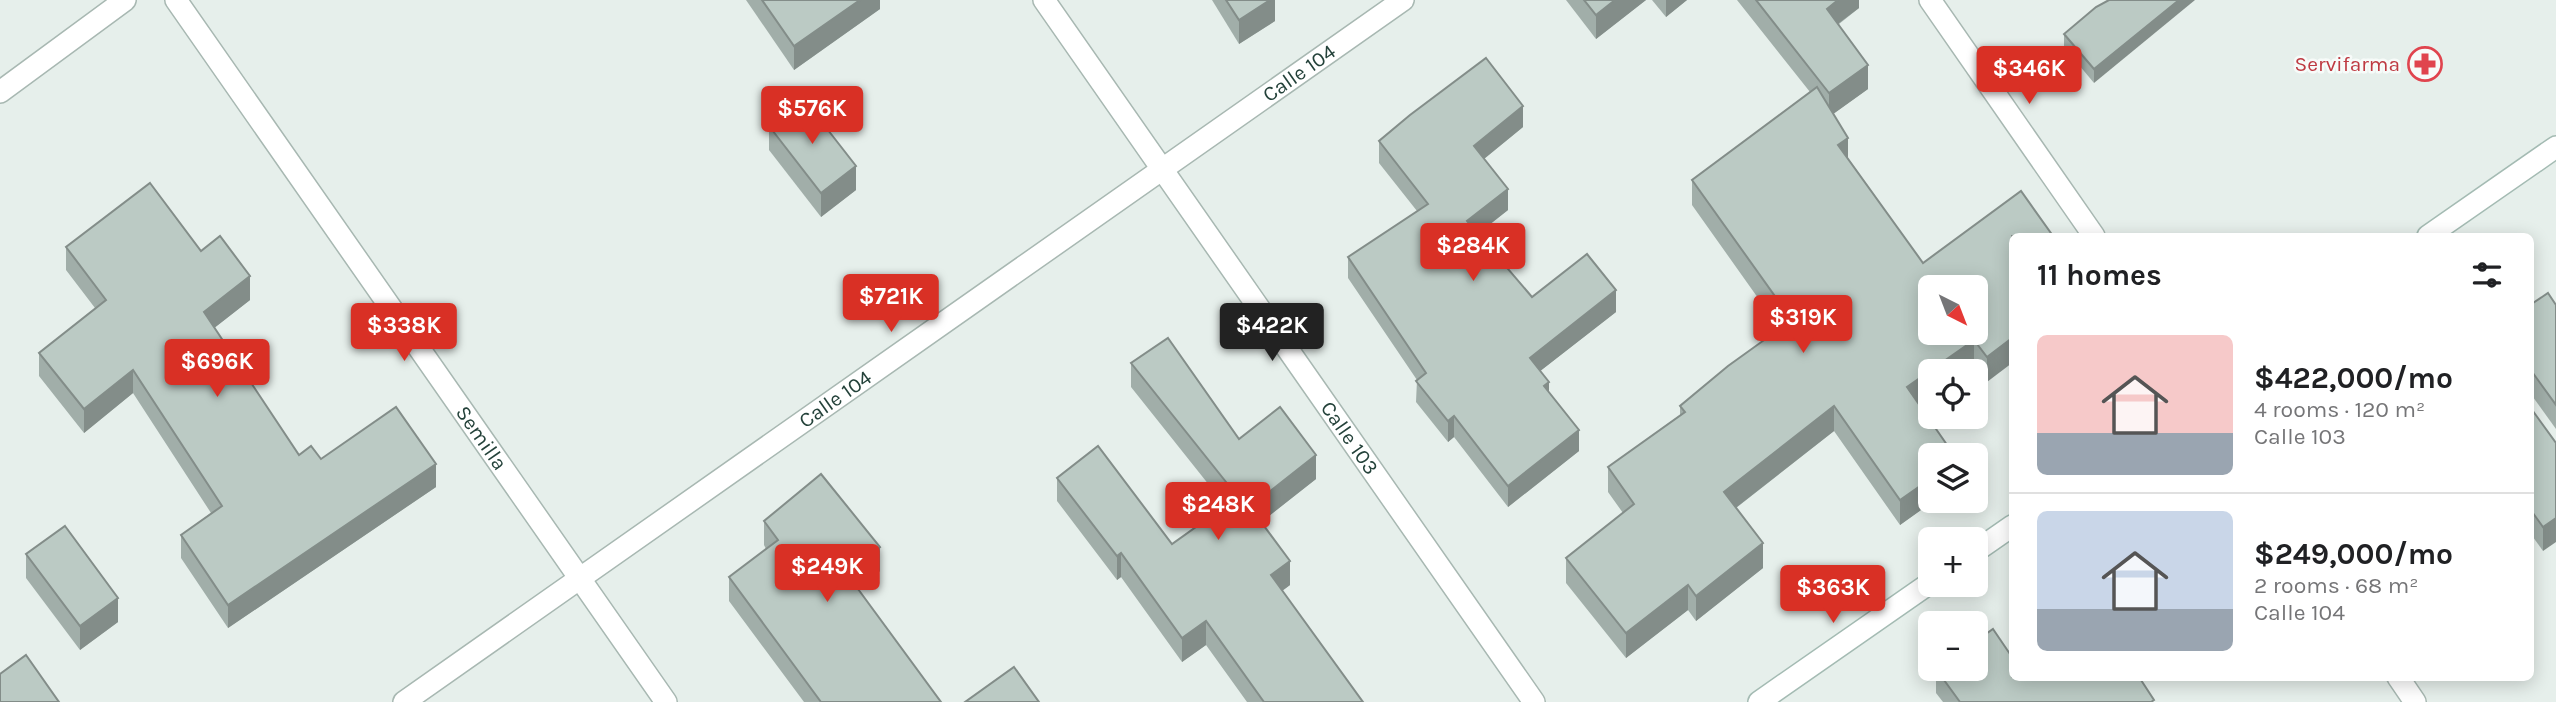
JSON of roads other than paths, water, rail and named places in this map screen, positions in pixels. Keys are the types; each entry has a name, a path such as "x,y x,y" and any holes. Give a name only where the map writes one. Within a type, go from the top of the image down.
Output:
{"street":[{"path":"0,92 125,0"},
{"name":"Semilla","path":"176,0 666,702"},
{"name":"Calle 103","path":"1044,0 1534,702"},
{"name":"Calle 104","path":"404,702 1403,0"},
{"path":"1930,0 2092,233"},
{"path":"2432,233 2556,147"},
{"path":"1988,543 2009,528"},
{"path":"1759,702 1918,591"},
{"path":"2401,681 2415,702"}],"place":[{"name":"Servifarma","path":"2425,64"}]}
